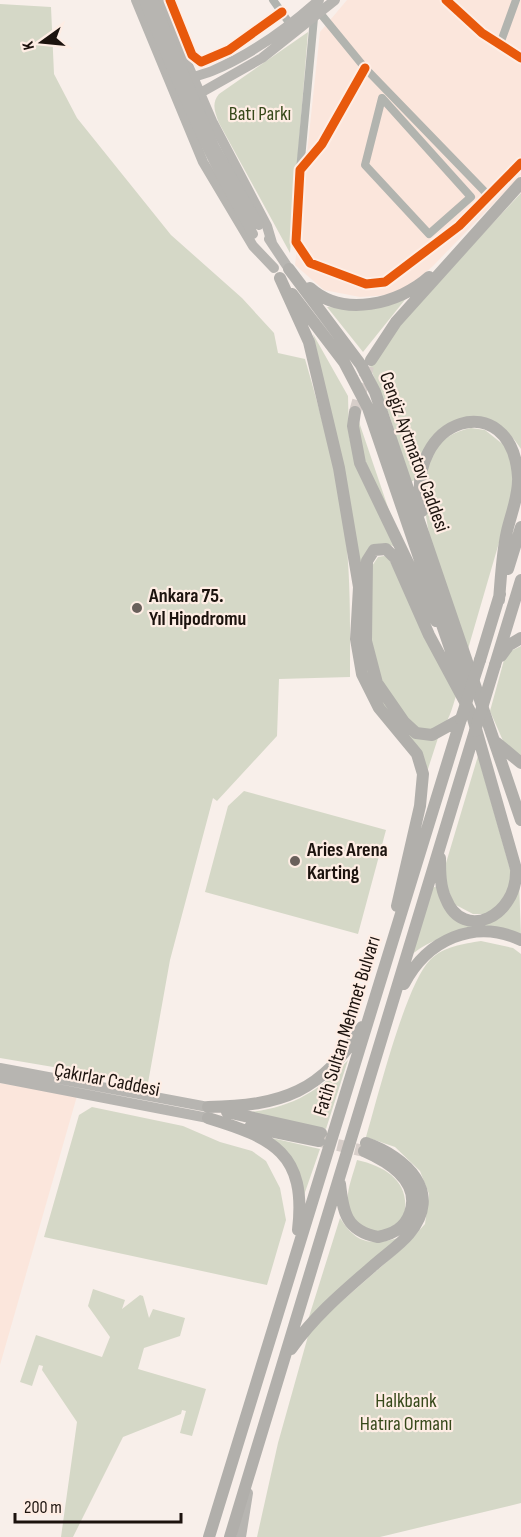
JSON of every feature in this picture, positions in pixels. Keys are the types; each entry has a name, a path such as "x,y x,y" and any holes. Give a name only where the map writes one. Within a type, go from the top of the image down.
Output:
{"highway":[{"path":"371,360 396,322 521,183"},
{"path":"289,268 323,298 344,303 376,304 409,292 463,246"},
{"name":"Cengiz Aytmatov Caddesi","path":"289,268 352,351 367,376 392,438 438,583 521,820"},
{"name":"Cengiz Aytmatov Caddesi","path":"277,273 344,362 368,408 455,659 466,717"},
{"path":"277,273 309,342 339,468 359,587 356,639 362,674 379,708 417,754 423,774 420,806 401,882 391,950"},
{"path":"355,412 354,438 360,463 455,659"},
{"path":"438,583 418,483 423,460 438,437 449,429 470,422 487,424 496,429 509,443 518,479 506,534 499,600"},
{"name":"Fatih Sultan Mehmet Bulvarı","path":"209,1537 391,950 466,717 480,660 521,527"},
{"path":"466,717 438,733 416,733 404,722 377,683 366,641 366,566 368,556 374,550 386,549 395,558 466,717 521,862"},
{"name":"Fatih Sultan Mehmet Bulvarı","path":"230,1537 521,580"},
{"path":"495,665 509,645 521,638"},
{"path":"441,844 443,889 450,907 456,914 473,920 489,919 502,911 514,888 516,869 466,717"},
{"path":"494,740 509,756 521,763"},
{"path":"392,1006 420,958 446,940 476,931 492,931 521,940"},
{"path":"208,1113 282,1099 314,1084 342,1057 373,1008"},
{"path":"208,1113 320,1137"},
{"path":"208,1113 254,1132 275,1147 291,1168 300,1194 294,1260"},
{"path":"285,1357 320,1313 408,1235 420,1214 422,1199 419,1184 413,1173 388,1151 365,1147 386,1162 409,1186 412,1207 408,1219 400,1228 378,1237 356,1230 344,1214 339,1179"}],"main road":[{"name":"Cengiz Aytmatov Caddesi","path":"136,0 204,162 253,246 277,273"},
{"name":"Cengiz Aytmatov Caddesi","path":"144,0 188,111 226,189 256,229 272,243 289,268"},
{"name":"Cengiz Aytmatov Caddesi","path":"153,0 214,146 277,273"},
{"name":"Cengiz Aytmatov Caddesi","path":"160,0 212,121 267,226 272,243"},
{"path":"172,88 213,70 290,24 319,0"},
{"path":"178,103 201,94 262,58 335,0"},
{"path":"162,64 176,68 182,62 184,54"},
{"path":"190,133 190,124 196,115 207,116 212,121"},
{"name":"Çakırlar Caddesi","path":"0,1068 208,1113"},
{"name":"Çakırlar Caddesi","path":"0,1078 158,1103"},
{"path":"241,1537 252,1466"}],"street":[{"path":"170,0 192,56 201,62 229,50 282,12"},
{"path":"273,0 290,24"},
{"path":"446,0 482,33 521,57"},
{"path":"500,44 516,0"},
{"path":"317,15 488,195"},
{"path":"317,15 300,170 296,242 310,263 366,284 385,282 459,226 521,163"},
{"path":"300,170 322,144 365,68"},
{"path":"382,98 471,197 451,217 429,234 365,165 382,98"},
{"path":"451,217 459,226"}],"shaded area":[{"path":"347,0 521,0 521,175 433,266 412,284 390,295 360,297 324,290 295,265 320,32"},
{"path":"0,1083 77,1096 0,1365"}],"green space":[{"name":"Ankara 75. Yıl Hipodromu","path":"0,4 51,7 54,74 77,118 171,235 242,298 274,333 278,353 305,359 323,422 342,508 349,585 350,677 279,679 277,736 217,801 213,798 170,960 148,1083 0,1058"},
{"name":"Batı Parkı","path":"308,32 290,253 219,123 214,105 219,94"},
{"path":"521,193 521,449 510,435 484,419 471,417 458,420 445,427 433,438 421,456 415,480 410,482 390,417 370,367 404,318"},
{"path":"408,296 363,352 327,307 356,308"},
{"path":"313,334 348,396 349,436 355,461 395,547 385,544 377,545 370,549 364,557 366,656 376,685 401,723 414,735 431,739 438,738 427,772 414,744 378,699 364,664 360,647 361,583 356,542"},
{"path":"357,416 396,531 363,456"},
{"path":"471,428 485,430 505,446 512,463 512,498 468,649 436,561 424,492 429,463 443,440"},
{"path":"378,557 388,557 456,696 443,726 431,732 418,729 395,706 385,689 369,646 368,616 372,566"},
{"path":"521,646 521,758 507,750 490,711 504,660 511,651"},
{"path":"478,756 513,879 504,901 488,914 473,914 454,904 446,884 446,863"},
{"name":"Aries Arena Karting","path":"244,791 386,830 358,934 205,892 228,806"},
{"path":"519,882 521,936 477,933 450,936 425,946 411,955 430,889 437,886 446,909 492,921 506,913"},
{"name":"Halkbank Hatıra Ormanı","path":"481,941 513,948 521,954 521,1503 380,1537 257,1537 278,1443 310,1329 406,1245 425,1224 429,1194 420,1171 395,1147 366,1137 385,1070 411,993 421,973 435,955 461,945"},
{"path":"348,1060 326,1129 251,1112 280,1106 304,1096 327,1080"},
{"path":"92,1107 183,1126 220,1142 252,1151 266,1161 280,1188 286,1220 267,1285 44,1237 79,1115"},
{"path":"263,1136 320,1149 303,1198 299,1180"},
{"path":"357,1160 379,1167 396,1179 405,1196 403,1219 384,1232 361,1230 350,1212 349,1188"},
{"path":"340,1218 352,1233 364,1240 379,1242 398,1238 308,1320"},
{"path":"93,1289 125,1300 122,1309 140,1295 143,1296 149,1318 153,1309 185,1318 180,1336 144,1348 138,1369 206,1389 192,1436 180,1433 186,1411 182,1410 181,1414 123,1437 73,1537 61,1537 77,1422 42,1370 43,1366 39,1365 32,1386 20,1382 36,1335 102,1357 110,1337 88,1306"}],"tunnel":[{"path":"355,412 368,366"},
{"path":"320,1141 364,1151"}],"cycle path":[{"path":"170,0 192,55 201,62 229,50 282,12"},
{"path":"446,0 482,33 521,58"},
{"path":"365,68 322,144 300,170 296,242 310,263 366,284 385,282 459,226 521,163"}],"place":[{"name":"Ankara 75. Yıl Hipodromu","path":"137,608"},
{"name":"Aries Arena Karting","path":"295,861"}]}
